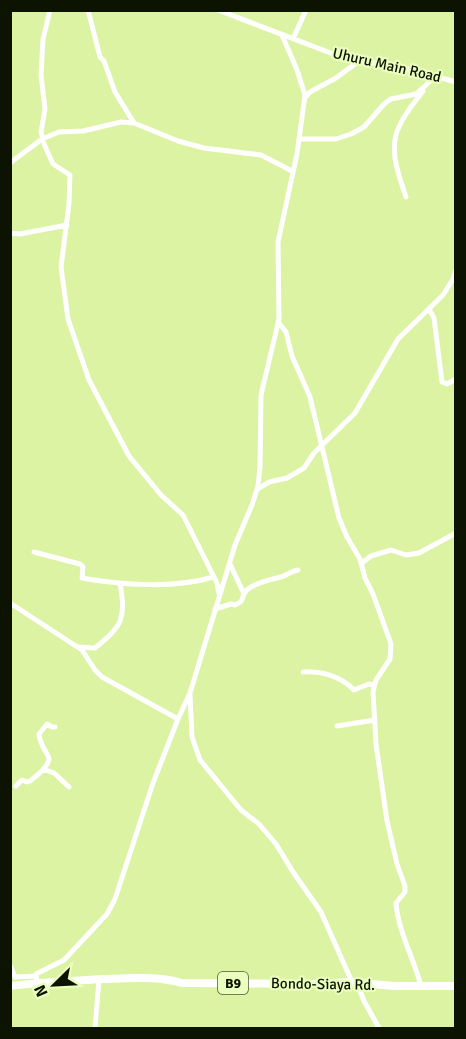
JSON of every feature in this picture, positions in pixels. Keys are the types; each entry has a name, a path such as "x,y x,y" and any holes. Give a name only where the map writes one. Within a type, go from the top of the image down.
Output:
{"highway":[{"name":"Bondo-Siaya Rd.","path":"10,986 37,979 160,978 182,983 354,982 456,986"}],"street":[{"path":"50,10 44,32 42,57 41,81 45,104 41,132 53,164 69,175 67,225 61,267 68,319 91,386 98,395 129,456 163,498 183,515 214,578 219,596"},
{"path":"88,10 100,57 115,92 134,123"},
{"name":"Uhuru Main Road","path":"218,10 344,58 393,65 456,82"},
{"path":"293,39 306,10"},
{"path":"10,965 13,977 37,979 36,974 63,960 109,911 153,783 190,693 219,596 256,490 260,467 261,395 278,322 278,247 299,139 304,99 304,91 297,70 282,35"},
{"path":"304,99 310,92 336,78 359,61"},
{"path":"406,197 396,164 396,135 404,118 436,76"},
{"path":"299,139 336,139 351,134 364,127 387,101 416,94 426,87"},
{"path":"10,163 42,139 63,131 83,131 116,122 134,123 188,144 223,152 263,156 292,171"},
{"path":"10,233 20,234 67,225"},
{"path":"256,490 269,482 287,478 304,468 323,444 355,413 398,339 443,295 456,270"},
{"path":"429,309 434,318 442,382 447,384 456,379"},
{"path":"278,322 286,332 292,356 308,391 314,421 323,444 339,518 346,537 362,563 364,578 381,614 392,648 389,662 373,685 376,744 387,821 397,864 405,886 405,892 396,903 397,911 401,930 412,955 421,986"},
{"path":"362,563 371,556 391,550 406,555 419,553 456,533"},
{"path":"34,552 82,565 82,578 120,583 170,583 226,576"},
{"path":"230,564 244,594"},
{"path":"215,609 241,602 248,589 273,577 282,577 288,572 298,570"},
{"path":"87,657 88,652 109,636 123,619 120,583"},
{"path":"10,603 82,650 102,677 178,719"},
{"path":"76,647 93,648"},
{"path":"303,672 333,676 343,680 354,690 369,684 373,685"},
{"path":"190,693 192,737 200,760 241,810 259,824 276,844 321,912 354,982 380,1029"},
{"path":"337,726 375,720"},
{"path":"16,786 22,780 27,783 30,781 50,760 41,747 39,734 47,724 55,727"},
{"path":"43,769 54,773 69,787"},
{"path":"95,1029 99,980"}]}
